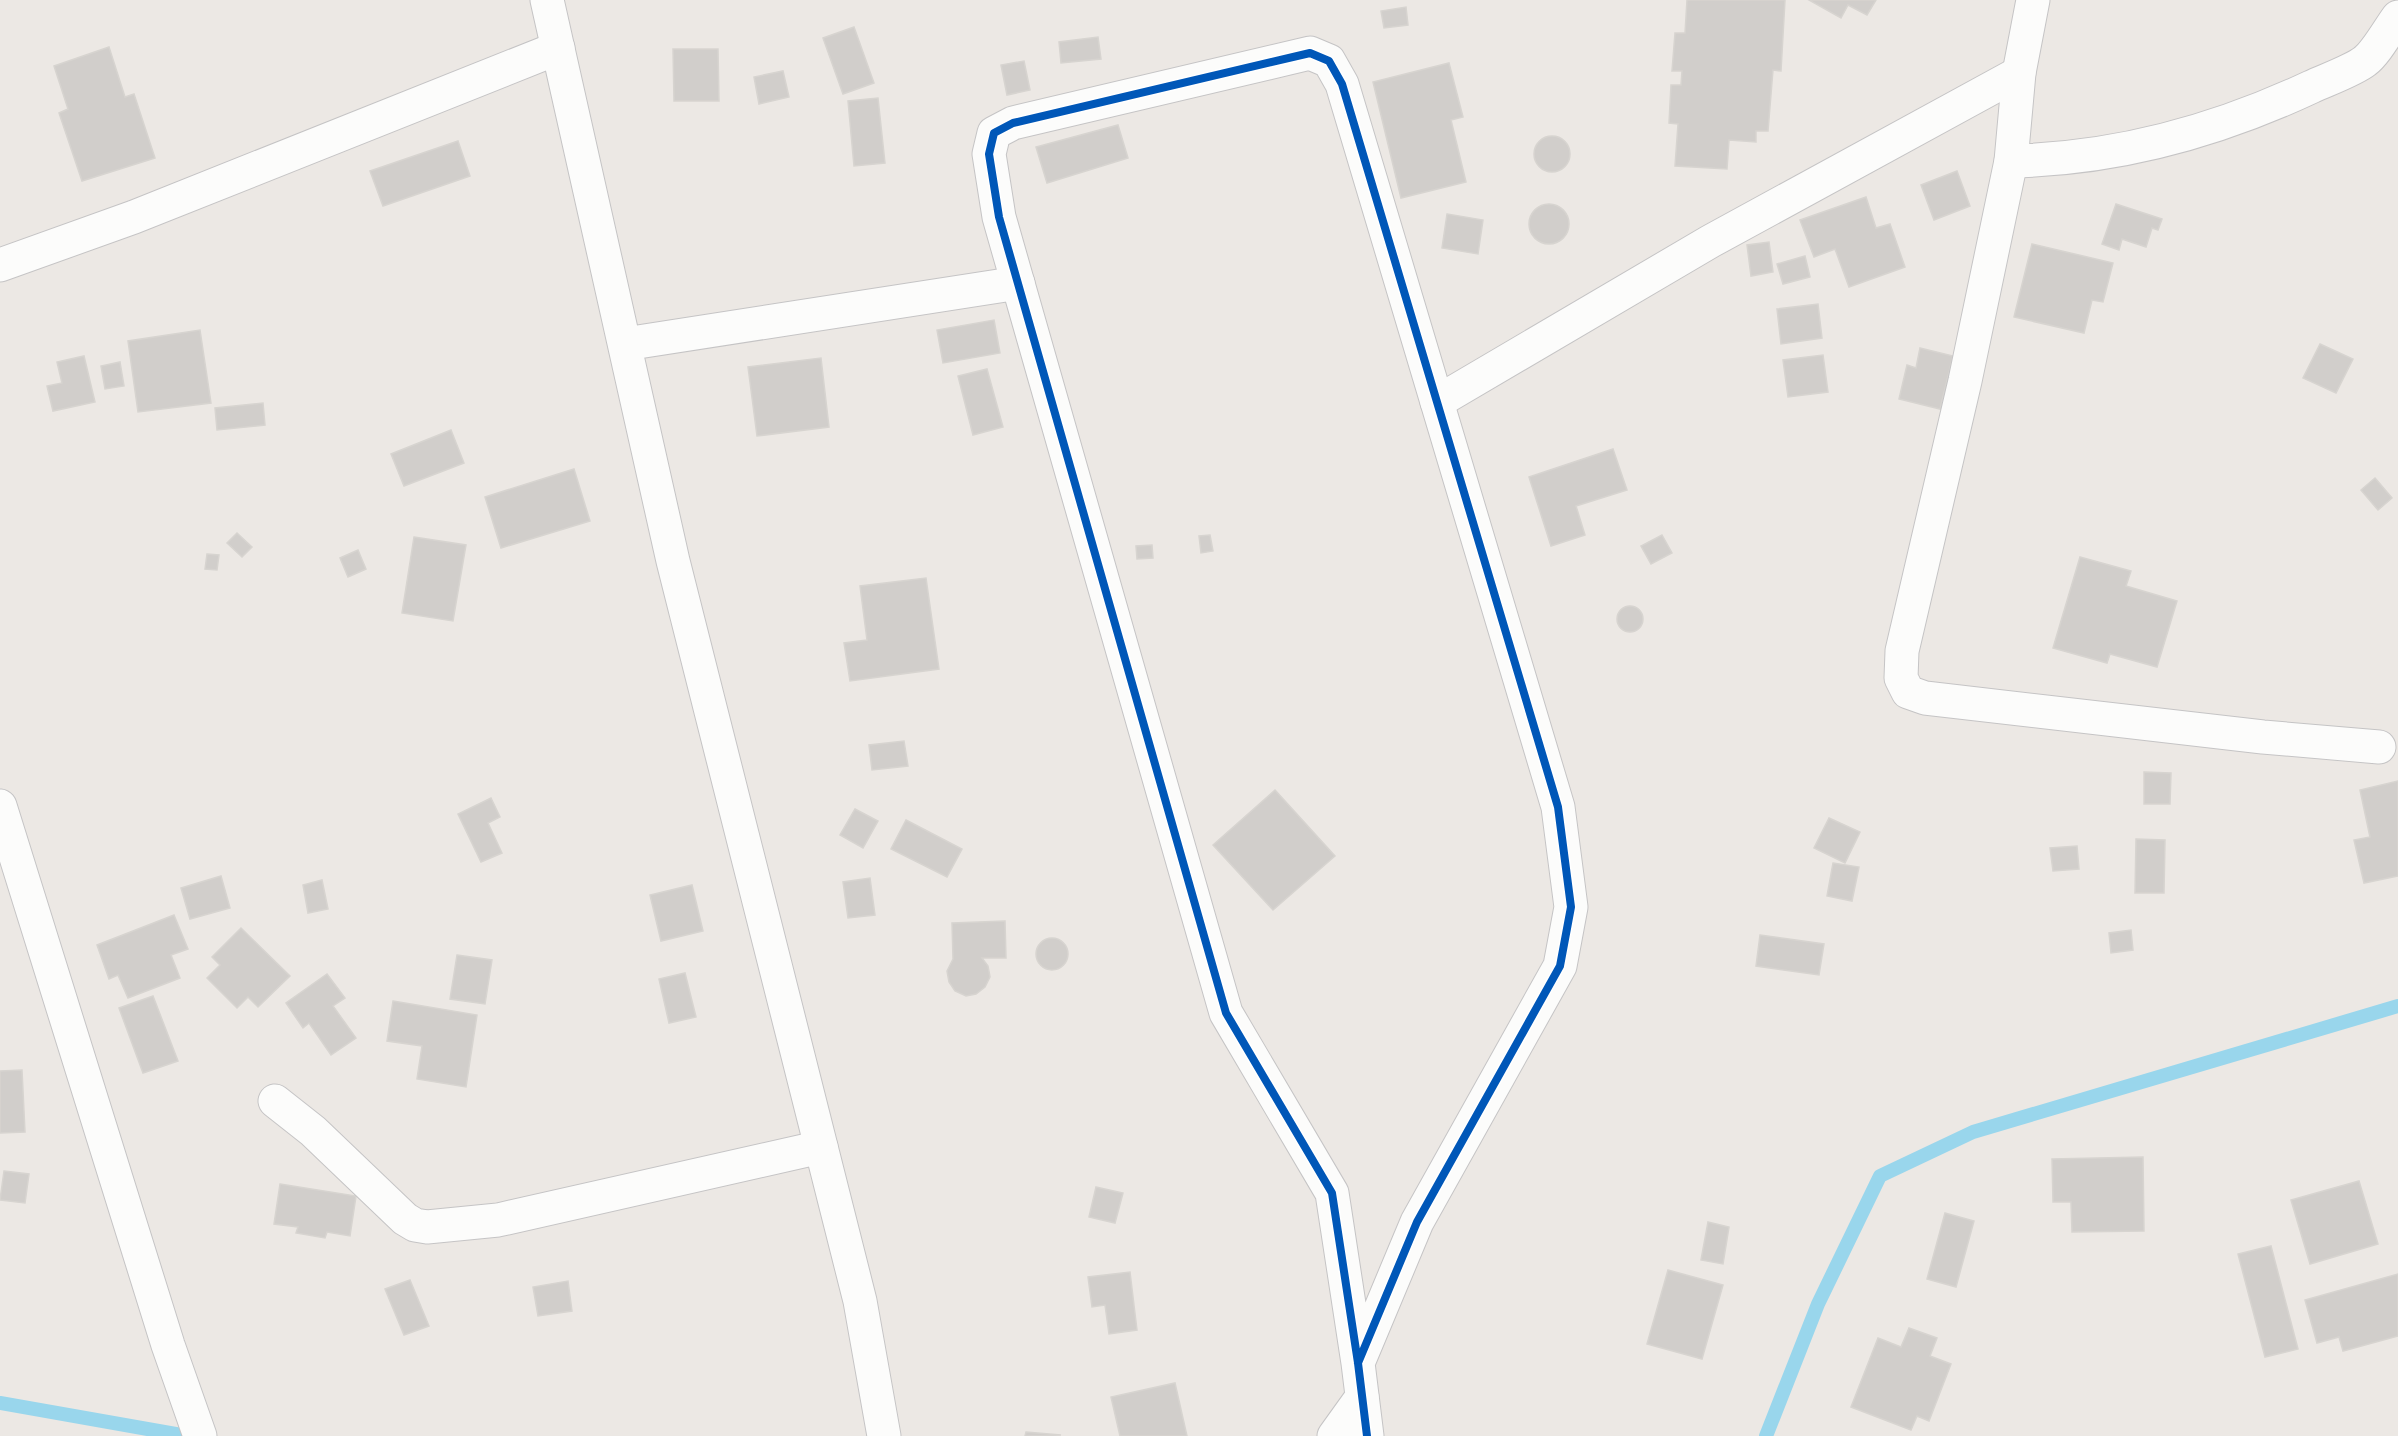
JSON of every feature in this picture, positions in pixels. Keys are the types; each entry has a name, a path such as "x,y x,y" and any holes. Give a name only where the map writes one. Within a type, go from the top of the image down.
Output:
{"street":[{"path":"547,0 673,561 860,1301 884,1436"},
{"path":"2033,0 2019,73 2011,161 1965,381 1902,651 1901,678 1908,692 1925,698 2263,737 2379,747"},
{"path":"2011,161 2054,160 2113,153 2194,134 2300,92 2366,61 2398,17"},
{"path":"0,265 134,217 558,48"},
{"path":"1358,1363 1417,1222 1560,966 1571,907 1558,807 1342,84 1329,61 1310,53 1013,123 994,134 988,154 999,217 1226,1013 1332,1193 1367,1436"},
{"path":"1437,402 1711,241 2019,73"},
{"path":"625,344 1018,283"},
{"path":"0,806 168,1345 200,1436"},
{"path":"275,1101 313,1131 405,1219 415,1225 426,1227 498,1220 821,1147"},
{"path":"1334,1436 1362,1397"}],"building":[{"path":"1687,0 1785,0 1781,71 1773,70 1768,131 1756,131 1756,142 1729,140 1727,169 1675,166 1678,124 1669,123 1671,85 1681,85 1682,71 1672,71 1675,33 1685,33"},
{"path":"1809,0 1876,0 1867,15 1848,5 1841,18"},
{"path":"1406,7 1408,25 1384,28 1381,11"},
{"path":"854,27 874,83 843,94 823,38"},
{"path":"1098,37 1101,59 1061,63 1059,42"},
{"path":"109,47 125,97 134,94 155,158 82,181 59,113 68,109 54,66"},
{"path":"673,49 718,49 719,101 674,101"},
{"path":"1024,61 1030,90 1007,95 1001,65"},
{"path":"1449,63 1463,117 1451,120 1466,182 1401,198 1373,82"},
{"path":"783,71 789,97 759,104 754,77"},
{"path":"878,98 885,163 854,166 848,101"},
{"path":"1118,125 1128,158 1047,183 1036,147"},
{"path":"1552,136 1565,141 1570,154 1565,167 1552,172 1539,167 1534,154 1539,141"},
{"path":"458,141 470,176 383,206 370,171"},
{"path":"1957,171 1970,206 1934,220 1921,185"},
{"path":"1866,197 1876,228 1890,224 1905,267 1849,287 1835,249 1814,257 1800,220"},
{"path":"1549,204 1563,210 1569,224 1563,238 1549,244 1535,238 1529,224 1535,210"},
{"path":"2116,204 2162,219 2158,230 2152,228 2146,247 2122,239 2119,250 2102,244"},
{"path":"1447,214 1483,220 1478,254 1442,248"},
{"path":"1769,242 1773,272 1751,276 1747,245"},
{"path":"2032,244 2113,263 2103,302 2092,300 2084,333 2014,317"},
{"path":"1805,256 1810,277 1783,284 1777,264"},
{"path":"1818,304 1822,338 1781,344 1777,309"},
{"path":"994,320 1000,353 943,363 937,330"},
{"path":"200,330 211,403 138,412 128,341"},
{"path":"2320,344 2353,359 2336,393 2303,378"},
{"path":"1920,348 1953,356 1940,409 1899,399 1907,365 1916,368"},
{"path":"1823,355 1828,392 1788,397 1783,360"},
{"path":"84,356 95,402 53,411 47,386 62,383 57,362"},
{"path":"821,358 829,427 757,436 748,367"},
{"path":"120,362 124,386 105,389 101,366"},
{"path":"987,369 1003,427 973,435 958,376"},
{"path":"263,403 265,425 217,430 215,408"},
{"path":"451,430 464,463 404,486 391,454"},
{"path":"1613,449 1627,490 1576,506 1585,535 1551,546 1529,477"},
{"path":"574,469 590,521 501,548 485,497"},
{"path":"2375,478 2392,498 2378,510 2361,490"},
{"path":"237,533 252,547 242,557 227,543"},
{"path":"1210,535 1213,551 1201,553 1199,536"},
{"path":"1662,535 1672,553 1651,564 1641,546"},
{"path":"414,537 466,545 453,621 402,613"},
{"path":"1152,545 1153,558 1137,559 1136,546"},
{"path":"358,550 366,569 348,577 340,558"},
{"path":"207,554 219,555 217,570 205,569"},
{"path":"2080,557 2131,571 2126,586 2177,601 2157,667 2110,654 2107,663 2053,648"},
{"path":"926,578 939,669 850,681 844,643 867,640 860,586"},
{"path":"1630,606 1639,610 1643,619 1639,628 1630,632 1621,628 1617,619 1621,610"},
{"path":"904,741 908,766 872,770 869,745"},
{"path":"2144,772 2171,773 2170,804 2144,804"},
{"path":"2398,781 2398,876 2364,883 2354,840 2370,837 2360,790"},
{"path":"1275,790 1335,856 1273,910 1213,845"},
{"path":"491,798 500,817 488,823 502,853 481,862 458,814"},
{"path":"855,809 878,821 863,848 840,835"},
{"path":"1829,818 1860,832 1845,863 1814,848"},
{"path":"906,820 962,849 947,877 891,849"},
{"path":"2136,839 2165,840 2164,893 2135,893"},
{"path":"2077,846 2079,869 2053,871 2050,848"},
{"path":"1833,863 1859,867 1852,901 1827,896"},
{"path":"221,876 230,908 190,919 181,888"},
{"path":"870,878 875,915 848,918 843,882"},
{"path":"322,880 328,909 308,913 303,885"},
{"path":"692,885 703,931 661,941 650,895"},
{"path":"174,915 188,949 171,955 180,978 128,998 118,975 109,979 97,945"},
{"path":"1005,921 1006,958 982,958 988,966 990,977 985,987 976,994 966,996 955,991 949,982 947,971 953,959 952,923"},
{"path":"241,928 290,976 258,1007 248,997 237,1008 207,978 220,965 212,957"},
{"path":"2131,930 2133,950 2111,953 2109,933"},
{"path":"1760,935 1824,944 1819,975 1756,966"},
{"path":"1052,938 1063,943 1068,954 1063,965 1052,970 1041,965 1036,954 1041,943"},
{"path":"457,955 492,960 485,1004 450,999"},
{"path":"685,973 696,1017 669,1023 659,979"},
{"path":"327,974 345,998 333,1006 356,1038 331,1055 309,1023 303,1028 286,1003"},
{"path":"153,996 178,1061 143,1073 119,1008"},
{"path":"393,1001 477,1015 466,1087 417,1079 422,1046 387,1041"},
{"path":"22,1070 25,1132 0,1133 0,1071"},
{"path":"2143,1157 2144,1231 2072,1232 2071,1202 2053,1202 2052,1159"},
{"path":"4,1171 29,1174 25,1203 0,1200"},
{"path":"2359,1181 2378,1244 2310,1264 2291,1200"},
{"path":"280,1184 356,1196 350,1236 327,1232 325,1238 296,1233 298,1227 274,1224"},
{"path":"1096,1187 1123,1193 1115,1223 1089,1217"},
{"path":"1945,1213 1974,1221 1956,1287 1927,1279"},
{"path":"1708,1222 1729,1227 1723,1264 1701,1260"},
{"path":"2271,1246 2298,1349 2265,1357 2238,1254"},
{"path":"1668,1270 1723,1285 1702,1359 1647,1344"},
{"path":"1130,1272 1137,1330 1109,1334 1105,1305 1092,1307 1088,1277"},
{"path":"2398,1274 2398,1336 2343,1351 2339,1337 2317,1343 2305,1300"},
{"path":"410,1280 429,1326 404,1335 385,1289"},
{"path":"568,1281 572,1311 538,1316 533,1287"},
{"path":"1909,1328 1937,1338 1930,1356 1951,1364 1929,1421 1917,1416 1911,1430 1851,1407 1878,1338 1901,1347"},
{"path":"1175,1383 1187,1436 1120,1436 1111,1397"},
{"path":"1026,1432 1061,1435 1025,1436"}],"waterway":[{"path":"1766,1436 1818,1304 1880,1176 1973,1132 2398,1006"},
{"path":"0,1403 187,1436"}],"cycle path":[{"path":"1358,1363 1417,1222 1560,966 1571,907 1558,807 1342,84 1329,61 1310,53 1013,123 994,133 989,154 999,217 1226,1013 1332,1193 1367,1436"}]}
